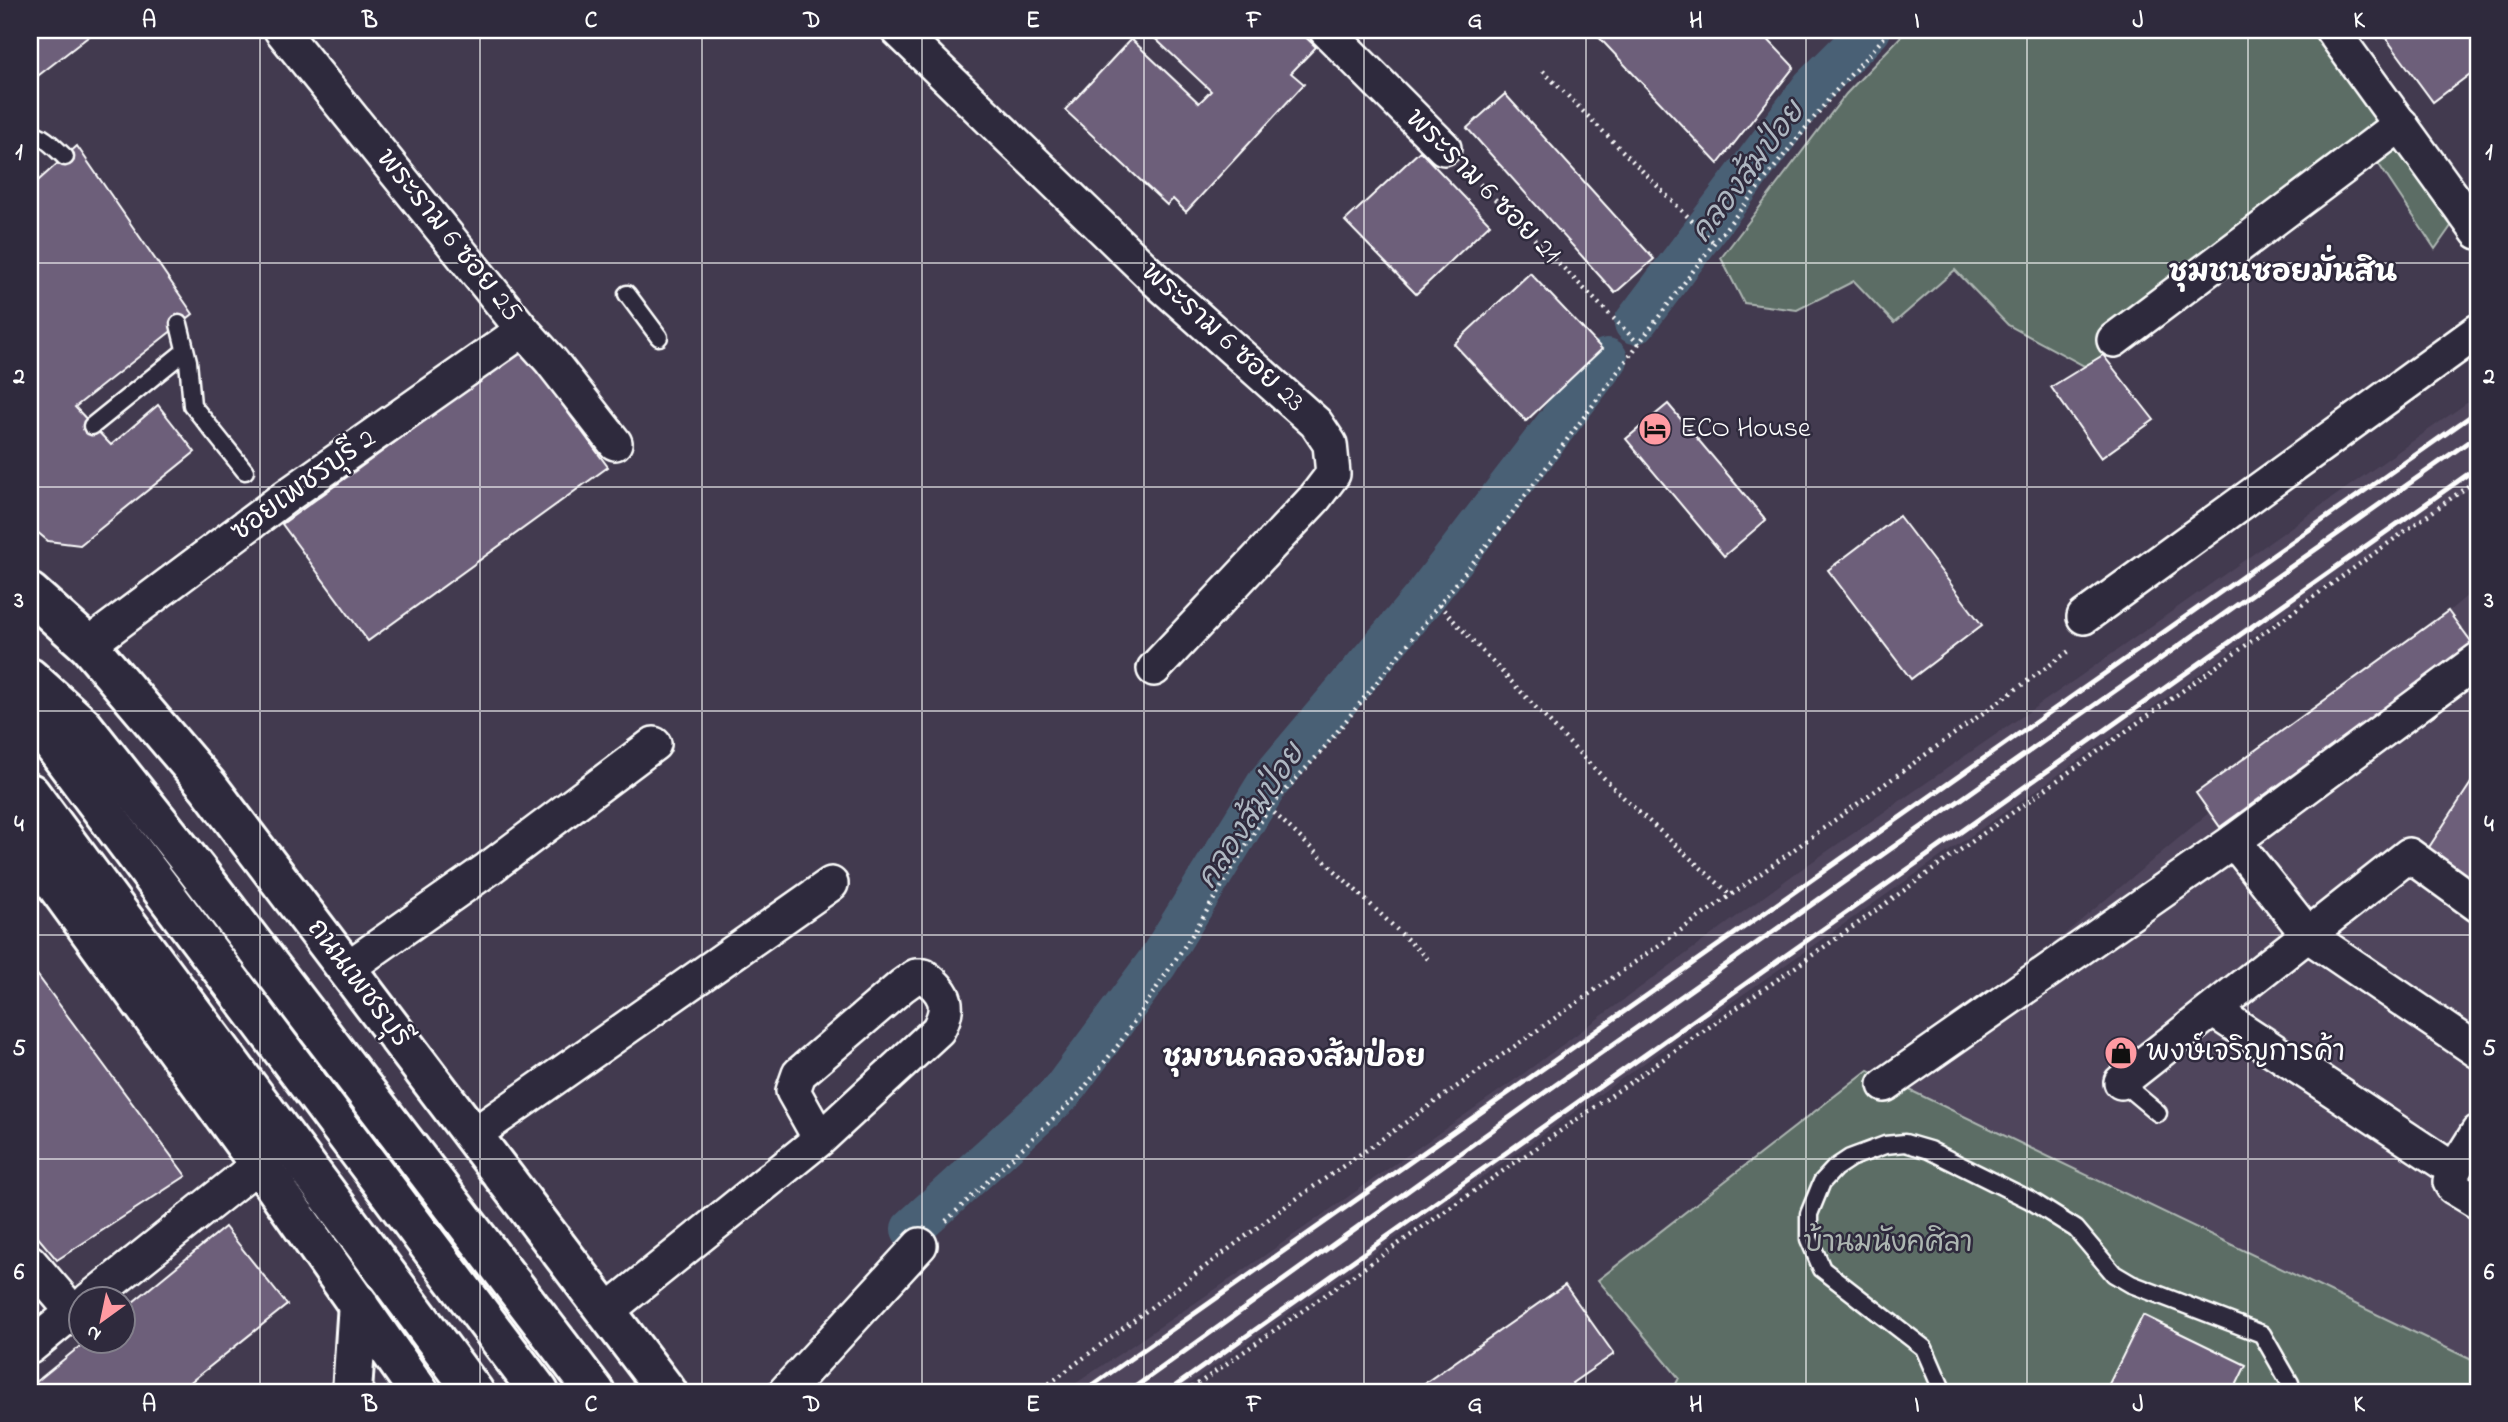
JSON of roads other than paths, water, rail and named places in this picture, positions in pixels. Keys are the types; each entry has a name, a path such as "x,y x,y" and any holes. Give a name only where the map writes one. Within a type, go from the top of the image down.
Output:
{"main road":[{"name":"ถนนเพชรบุรี","path":"30,593 88,645 208,786 667,1392"},
{"path":"30,678 83,726 196,869 595,1392"},
{"path":"30,713 539,1392"},
{"path":"30,793 474,1392"},
{"path":"30,849 259,1164 419,1392"},
{"path":"352,1392 358,1303"}],"street":[{"name":"พระราม 6 ซอย 25","path":"281,30 615,443"},
{"name":"พระราม 6 ซอย 23","path":"898,30 1158,282 1316,423 1329,444 1333,474 1314,499 1154,669"},
{"name":"พระราม 6 ซอย 21","path":"1325,30 1444,148"},
{"path":"2332,30 2478,232"},
{"path":"2114,340 2401,124"},
{"name":"ซอยเพชรบุรี 2","path":"88,645 284,498 523,330"},
{"path":"2080,631 2478,331"},
{"path":"1885,1085 2234,841 2478,660"},
{"path":"346,969 488,869 654,744"},
{"path":"2234,841 2309,936 2478,1051"},
{"path":"2121,1082 2409,855 2478,905"},
{"path":"472,1136 831,884"},
{"path":"606,1312 820,1139 938,1030 945,1017 946,1003 941,991 924,976 916,976 902,986 799,1074 793,1091 820,1139"},
{"path":"2214,1011 2454,1170"},
{"path":"2478,1132 2454,1170 2450,1182 2453,1187 2478,1202"},
{"path":"106,1286 259,1164"},
{"path":"786,1392 919,1245"},
{"path":"30,1262 66,1293"},
{"path":"30,1347 66,1318"}],"lane":[{"path":"30,133 35,133 49,142 65,157"},
{"path":"627,294 659,337"},
{"path":"179,324 186,351 191,405 245,471"},
{"path":"92,426 186,351"},
{"path":"2121,1082 2158,1113"},
{"path":"1943,1392 1924,1348 1822,1269 1809,1239 1808,1214 1822,1182 1835,1168 1850,1158 1885,1144 1905,1143 1929,1150 2031,1200 2076,1229 2114,1274 2131,1284 2262,1334 2290,1383 2291,1392"}],"waterway":[{"name":"คลองส้มป่อย","path":"1635,323 1813,87 1870,30"},
{"name":"คลองส้มป่อย","path":"912,1229 1061,1093 1157,963 1268,783 1423,599 1607,359"}],"railway":[{"path":"1083,1392 2478,411"},
{"path":"1128,1392 1537,1098 2478,435"},
{"path":"1167,1392 2478,467"}],"place":[{"name":"ECO House","path":"1655,429"},
{"name":"พงษ์เจริญการค้า","path":"2121,1053"}],"district":[{"name":"ชุมชนซอยมั่นสิน","path":"2283,274"},
{"name":"ชุมชนคลองส้มป่อย","path":"1294,1059"}],"park label":[{"name":"บ้านมนังคศิลา","path":"1888,1244"}]}
